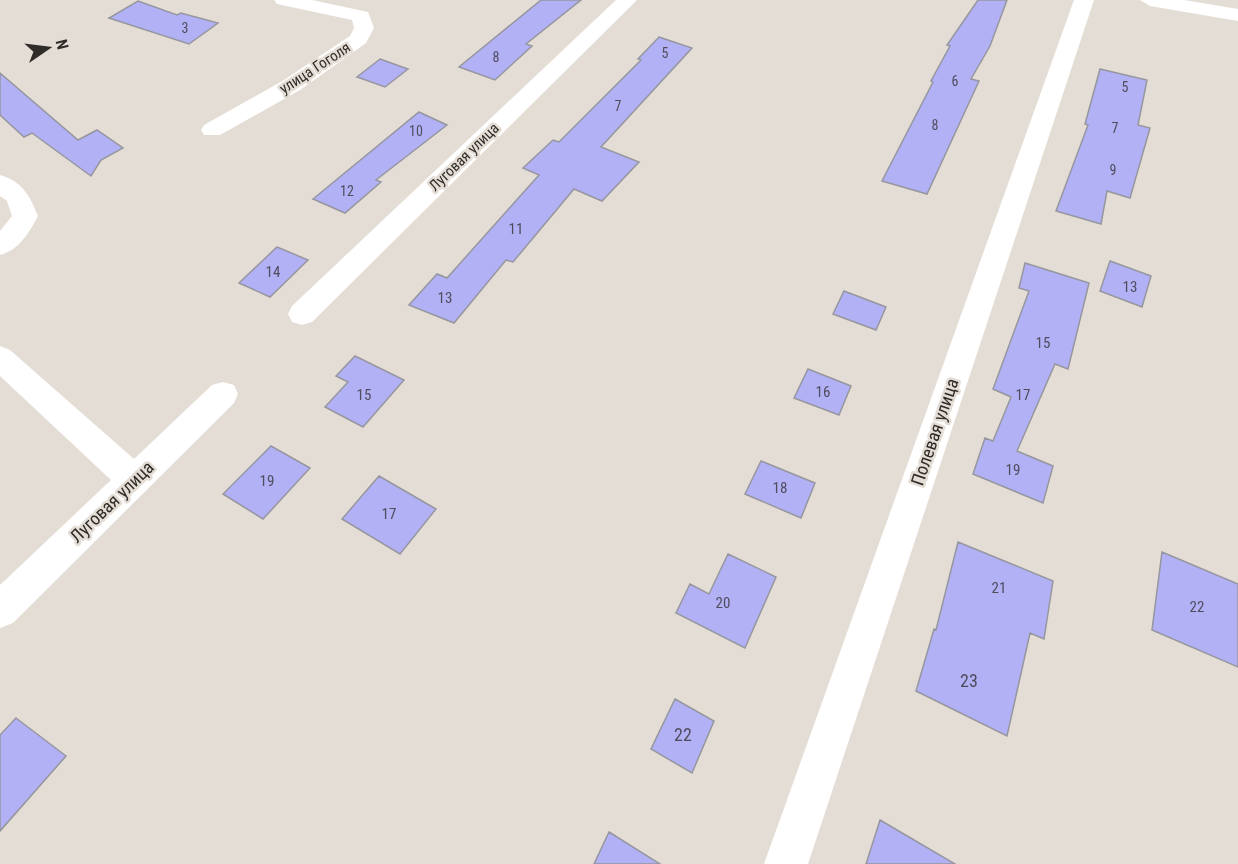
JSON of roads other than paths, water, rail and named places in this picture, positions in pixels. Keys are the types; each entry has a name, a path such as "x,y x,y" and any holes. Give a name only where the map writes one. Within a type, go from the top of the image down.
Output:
{"street":[{"name":"улица Гоголя","path":"212,130 292,86 359,39 364,28 361,16 285,0"},
{"name":"Луговая улица","path":"302,314 627,0"},
{"name":"Полевая улица","path":"786,864 1084,0"},
{"path":"1150,0 1238,15"},
{"path":"0,183 18,197 25,216 17,231 0,246"},
{"path":"0,358 134,480"},
{"name":"Луговая улица","path":"0,610 223,394"}]}
